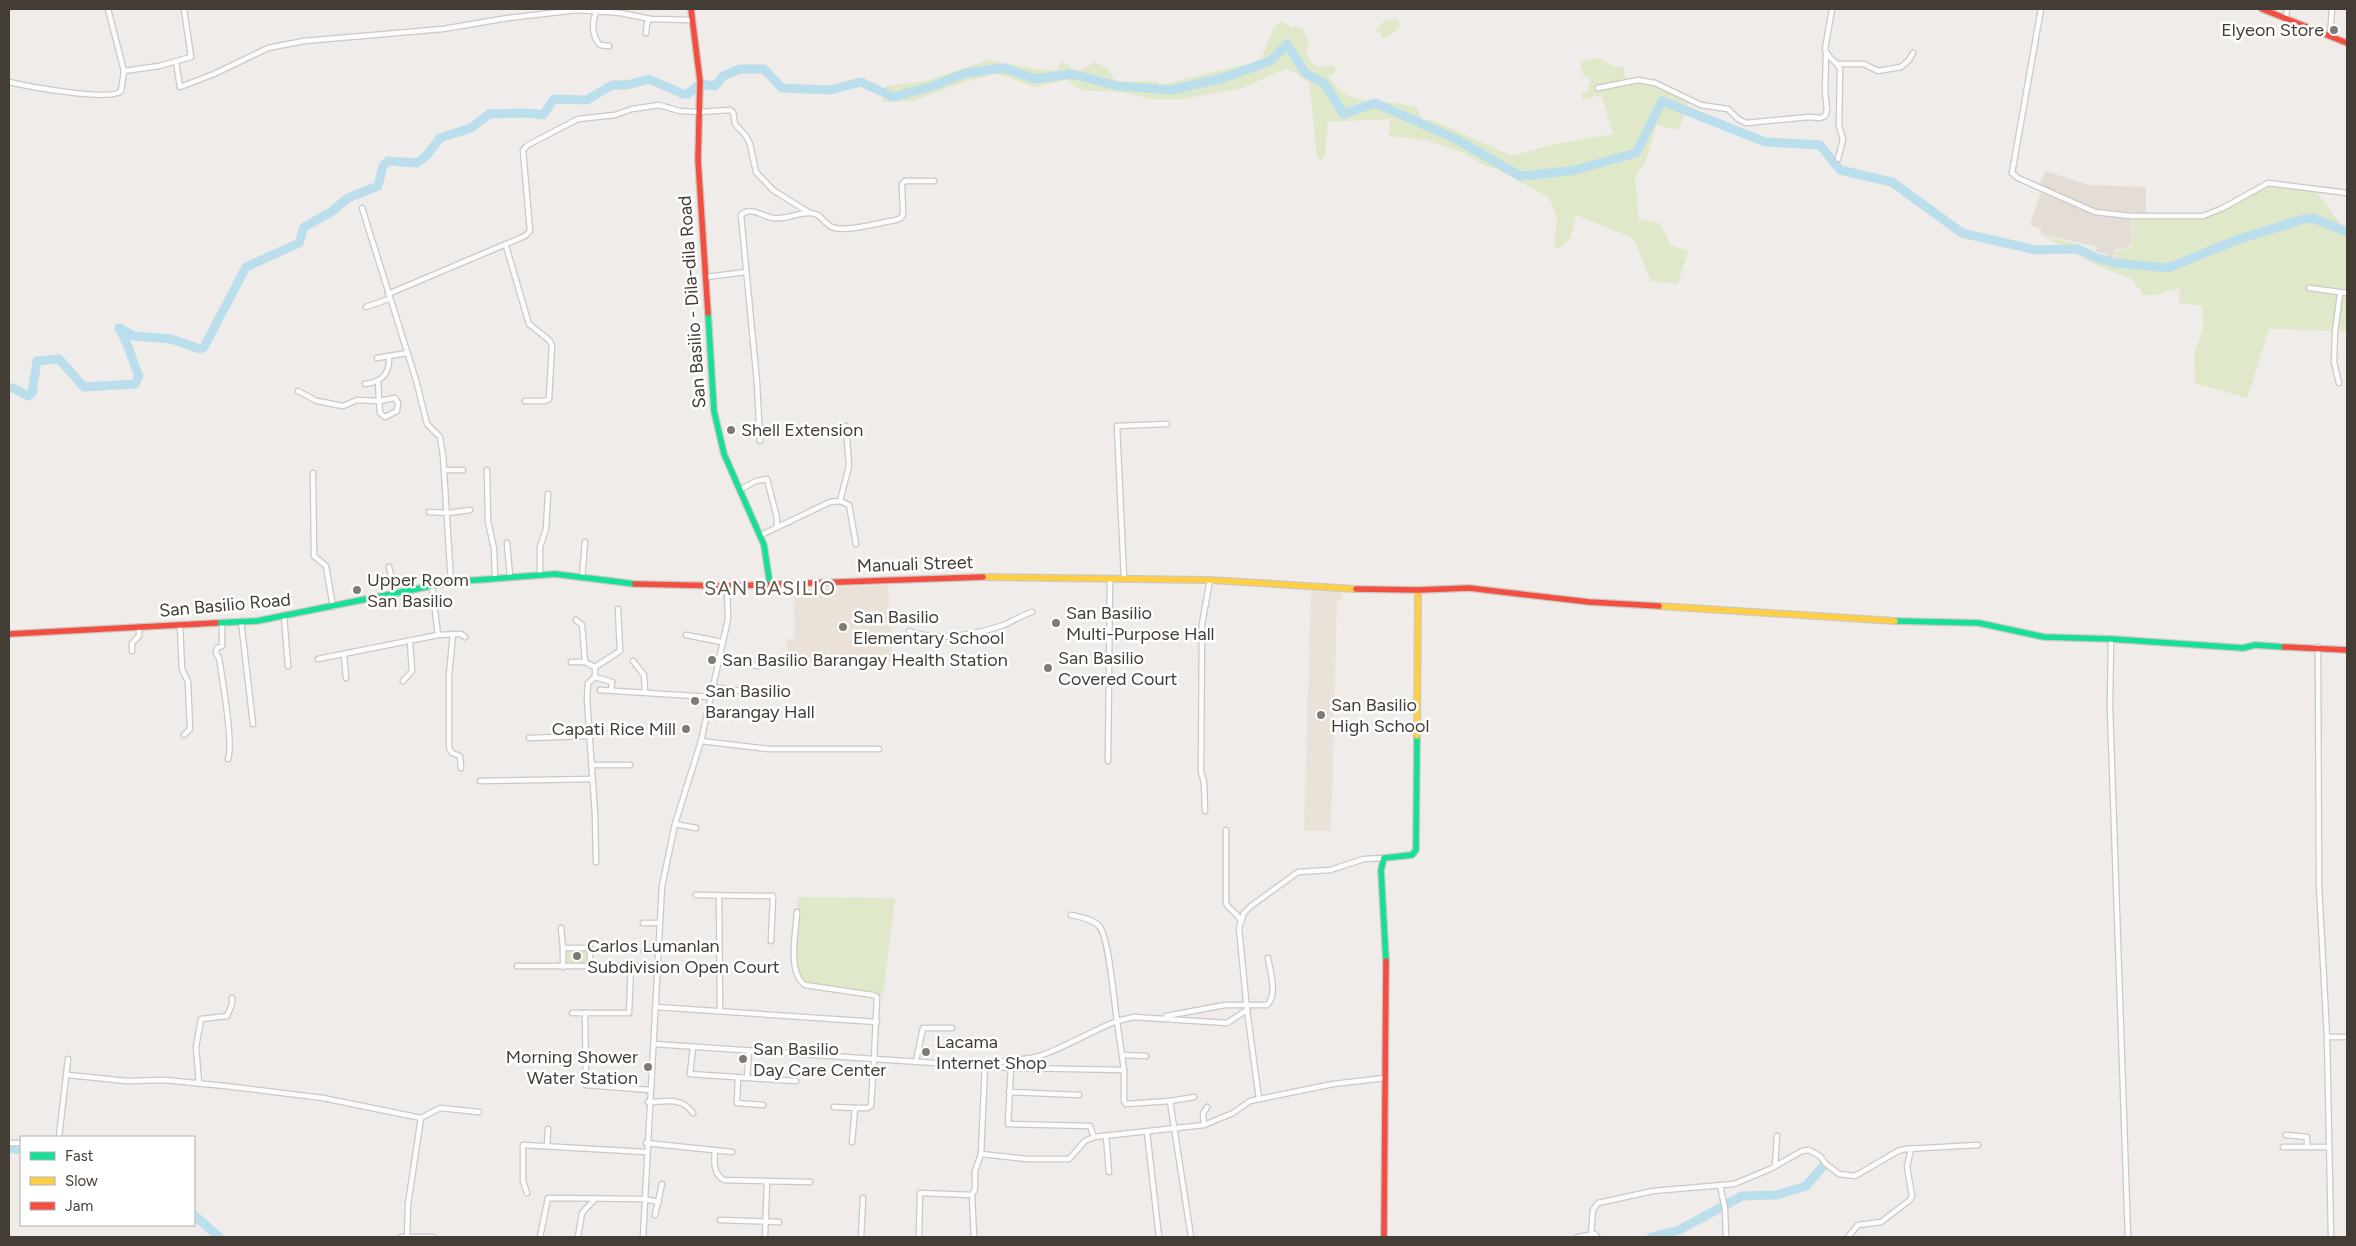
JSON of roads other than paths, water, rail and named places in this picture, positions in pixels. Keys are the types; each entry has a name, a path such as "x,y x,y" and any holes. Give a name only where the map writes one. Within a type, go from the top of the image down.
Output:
{"street":[{"path":"9,82 44,89 99,96 115,95 121,91 124,71 108,9"},
{"path":"124,71 176,62 191,57 184,9"},
{"name":"San Basilio - Dila-dila Road","path":"690,9 700,81 698,160 716,420 724,454 761,535 770,585"},
{"path":"1598,88 1638,80 1655,83 1701,105 1728,109 1738,119 1746,123 1809,117 1820,118 1825,116 1827,110 1825,45 1832,9"},
{"path":"2041,9 2012,174 2018,178 2096,212 2139,216 2203,216 2223,208 2268,183 2347,193"},
{"path":"2262,9 2347,43"},
{"path":"2286,17 2287,9"},
{"path":"2330,36 2332,9"},
{"path":"176,62 180,87 214,74 259,51 284,44 464,26 533,14 577,10 650,19 692,20"},
{"path":"597,11 593,22 596,39 600,45 609,46"},
{"path":"646,33 647,23 650,19"},
{"path":"1826,54 1838,64 1864,64 1878,71 1900,67 1913,53"},
{"path":"1838,64 1841,82 1839,126 1843,139 1838,159"},
{"path":"366,307 519,240 530,231 523,150 528,145 578,119 615,115 632,109 659,106 680,111 699,112 723,109 733,112 736,124 750,144 756,172 773,190 808,212"},
{"path":"760,441 741,215 751,211 766,216 786,218 808,212 816,213 833,228 843,229 896,220 901,218 903,214 902,184 905,181 934,181"},
{"path":"362,208 427,424 440,437 448,513 451,582"},
{"path":"506,246 529,324 549,340 553,353 549,399 545,401 525,401"},
{"path":"706,277 746,272"},
{"path":"2309,288 2340,294 2347,293"},
{"path":"2339,383 2334,362 2335,332 2340,294"},
{"path":"377,358 407,353"},
{"path":"365,384 378,381 388,372 389,356"},
{"path":"298,391 317,401 343,406 357,400 379,401 395,398 398,408 394,413 383,416 379,401 378,381"},
{"path":"1124,578 1118,426 1167,424"},
{"path":"840,501 849,466 846,426"},
{"path":"444,470 463,470"},
{"path":"487,470 488,521 494,549 495,577"},
{"path":"314,473 314,556 326,566 333,607"},
{"path":"741,490 756,481 767,479 777,518 777,527"},
{"path":"540,574 539,554 546,529 548,494"},
{"path":"761,535 830,502 840,501 850,505 856,544"},
{"path":"429,512 448,513 470,510"},
{"path":"582,578 585,542"},
{"path":"507,543 510,576"},
{"path":"389,568 396,594"},
{"name":"San Basilio Road","path":"9,634 241,621 284,616 333,607 451,582 540,574 643,585 770,585"},
{"name":"Manuali Street","path":"770,585 1032,576 1210,580 1322,588 1418,590 1469,588 1589,602 1912,622 1979,623 2044,637 2111,638 2243,648 2255,646 2318,647 2347,650"},
{"path":"1108,761 1110,578"},
{"path":"1205,811 1204,782 1201,772 1202,624 1210,580"},
{"path":"432,586 438,636"},
{"path":"643,1237 647,1200 646,1152 650,1144 650,1090 663,876 675,824 701,742 729,611 727,586"},
{"path":"1260,1099 1247,1008 1239,928 1240,920 1251,906 1298,872 1330,870 1364,859 1412,855 1416,850 1418,590"},
{"path":"595,668 620,651 618,609"},
{"path":"909,631 924,637 945,638 982,631 1032,612"},
{"path":"284,616 288,666"},
{"path":"576,620 582,625 585,662"},
{"path":"241,621 253,724"},
{"path":"222,623 222,646 217,648 216,653 219,658 223,686 230,751 228,758"},
{"path":"180,625 182,670 188,682 190,729 184,735"},
{"path":"132,652 132,643 139,636 139,627"},
{"path":"453,634 449,675 449,748 460,756 461,768"},
{"path":"318,659 438,636 461,634 464,637"},
{"path":"686,635 722,642"},
{"path":"2111,638 2110,707 2128,1237"},
{"path":"403,682 412,671 410,642"},
{"path":"2318,647 2319,886 2327,1037 2331,1237"},
{"path":"344,655 346,678"},
{"path":"718,660 759,666"},
{"path":"633,661 643,673 646,692"},
{"path":"572,662 585,662 595,668"},
{"path":"595,668 596,677"},
{"path":"596,862 596,832 588,736 587,687 590,680 596,677 611,680 611,690"},
{"path":"712,687 757,693"},
{"path":"600,690 710,696"},
{"path":"529,738 588,736"},
{"path":"701,742 768,749 879,749"},
{"path":"591,765 630,765"},
{"path":"480,781 592,779"},
{"path":"675,824 696,828"},
{"path":"1226,830 1226,903 1240,920"},
{"path":"1384,858 1381,870 1386,959 1384,1237"},
{"path":"696,894 773,896 771,941"},
{"path":"719,896 720,1010"},
{"path":"797,912 794,960 797,978 805,985 875,996 878,1000 872,1106 867,1108 834,1107"},
{"path":"1070,915 1094,921 1104,933 1111,969 1124,1070 1124,1102 1126,1104 1170,1101 1194,1097"},
{"path":"643,924 659,922"},
{"path":"561,928 563,967"},
{"path":"563,948 590,948 590,966"},
{"path":"644,951 658,951"},
{"path":"1159,1018 1225,1005 1247,1008 1267,1005 1272,999 1268,958"},
{"path":"517,966 658,966"},
{"path":"572,1013 629,1013 631,966"},
{"path":"199,1083 196,1047 202,1018 227,1016 232,1004 232,998"},
{"path":"656,1007 877,1022"},
{"path":"988,1065 1028,1060 1117,1021 1134,1017 1227,1023 1247,1008"},
{"path":"585,1014 586,1085 650,1090"},
{"path":"916,1061 923,1028 952,1028"},
{"path":"2327,1037 2347,1037"},
{"path":"654,1044 1011,1068 1124,1070"},
{"path":"693,1047 690,1074 796,1081"},
{"path":"747,1078 749,1051"},
{"path":"1122,1055 1146,1056"},
{"path":"59,1136 68,1075 68,1059"},
{"path":"1012,1061 1009,1092 1009,1125 1090,1126 1094,1137"},
{"path":"974,1237 972,1195 975,1189 975,1171 982,1154 988,1065"},
{"path":"68,1075 127,1081 165,1080 199,1083 323,1098 421,1118 440,1108 479,1112"},
{"path":"738,1077 737,1103 763,1105"},
{"path":"982,1154 1069,1159 1085,1141 1094,1137 1204,1125 1233,1113 1250,1101 1333,1084 1385,1078"},
{"path":"1009,1092 1079,1095"},
{"path":"1170,1101 1191,1237"},
{"path":"651,1102 680,1102 688,1105 693,1113"},
{"path":"1204,1125 1203,1114 1206,1107"},
{"path":"852,1142 854,1108"},
{"path":"407,1237 408,1204 421,1118"},
{"path":"547,1145 548,1129"},
{"path":"1147,1132 1159,1237"},
{"path":"2286,1135 2307,1137 2307,1146"},
{"path":"1106,1136 1109,1172"},
{"path":"1775,1166 1777,1136"},
{"path":"522,1139 523,1181 527,1193"},
{"path":"650,1144 732,1152"},
{"path":"523,1145 646,1152"},
{"path":"1591,1234 1593,1210 1598,1203 1653,1191 1734,1184 1775,1166 1802,1151 1809,1150 1820,1156 1825,1163 1839,1174 1855,1176 1898,1150 1978,1145"},
{"path":"2283,1147 2329,1147"},
{"path":"1848,1237 1858,1225 1881,1222 1910,1200 1912,1196 1906,1167 1911,1149"},
{"path":"714,1150 714,1167 721,1179 810,1182"},
{"path":"765,1237 764,1221 767,1182"},
{"path":"655,1215 662,1184"},
{"path":"1720,1185 1725,1209 1726,1237"},
{"path":"919,1237 920,1193 972,1195"},
{"path":"540,1237 548,1198 595,1198 659,1202"},
{"path":"578,1237 582,1213 595,1198"},
{"path":"861,1237 863,1198"},
{"path":"720,1220 778,1222"},
{"path":"1578,1237 1591,1234 1595,1234 1597,1237"},
{"path":"401,1237 433,1237"}],"waterway":[{"path":"9,388 13,388 28,396 32,393 37,361 59,359 84,387 135,384 139,376 119,328 134,336 171,339 200,349 204,347 246,267 299,243 304,227 331,212 348,198 378,186 383,166 388,161 417,163 426,156 440,138 471,128 489,114 528,113 543,115 554,99 587,100 612,85 627,85 649,79 683,94 688,94 700,84 715,86 723,76 740,69 764,69 782,88 830,90 861,82 893,97 930,87 966,73 1004,68 1034,79 1072,74 1118,86 1171,90 1223,78 1270,61 1287,44 1305,73 1324,83 1344,114 1375,103 1456,139 1520,176 1571,171 1636,153 1662,101 1765,142 1820,145 1840,170 1892,182 1962,233 2036,250 2078,249 2097,258 2116,263 2168,268 2239,239 2304,219 2313,218 2347,232"},
{"path":"9,1148 20,1150"},
{"path":"1651,1237 1679,1230 1742,1196 1777,1195 1806,1186 1824,1165"},
{"path":"195,1216 219,1237"}],"place":[{"name":"Elyeon Store","path":"2334,30"},
{"name":"Shell Extension","path":"731,430"},
{"name":"Upper Room San Basilio","path":"357,590"},
{"name":"San Basilio Multi-Purpose Hall","path":"1056,623"},
{"name":"San Basilio Elementary School","path":"843,627"},
{"name":"San Basilio Barangay Health Station","path":"712,660"},
{"name":"San Basilio Covered Court","path":"1048,668"},
{"name":"San Basilio Barangay Hall","path":"695,701"},
{"name":"San Basilio High School","path":"1321,715"},
{"name":"Capati Rice Mill","path":"686,729"},
{"name":"Carlos Lumanlan Subdivision Open Court","path":"577,956"},
{"name":"Lacama Internet Shop","path":"926,1052"},
{"name":"San Basilio Day Care Center","path":"743,1059"},
{"name":"Morning Shower Water Station","path":"648,1067"}],"district":[{"name":"SAN BASILIO","path":"770,588"}]}
